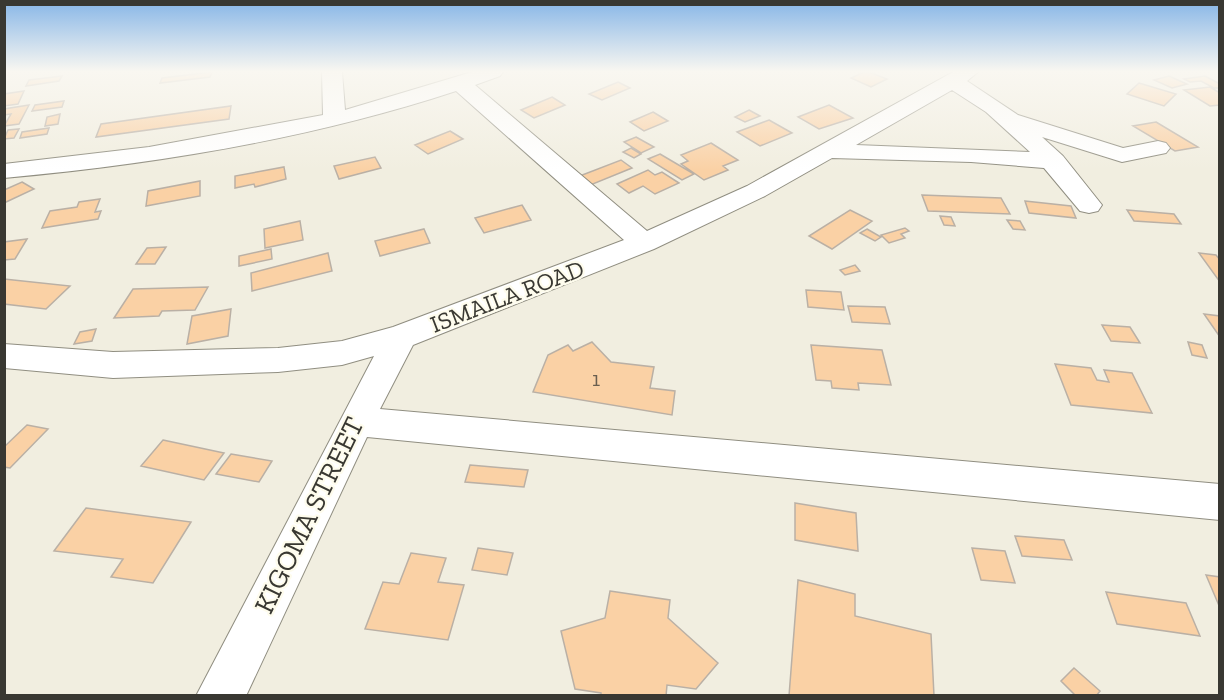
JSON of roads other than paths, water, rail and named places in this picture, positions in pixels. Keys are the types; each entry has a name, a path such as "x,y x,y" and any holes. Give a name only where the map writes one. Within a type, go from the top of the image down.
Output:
{"street":[{"path":"333,105 334,118"},
{"path":"4,171 63,166 168,152 278,131 389,105"},
{"path":"485,105 644,243"},
{"name":"ISMAILA ROAD","path":"4,356 113,366 278,360 342,353 401,337 644,243 756,191 912,105"},
{"path":"992,105 1054,161 1089,205"},
{"path":"1012,121 1122,155 1158,148"},
{"path":"829,151 970,155 1054,161"},
{"name":"KIGOMA STREET","path":"220,696 356,421 401,337"},
{"path":"356,421 1220,502"}]}
